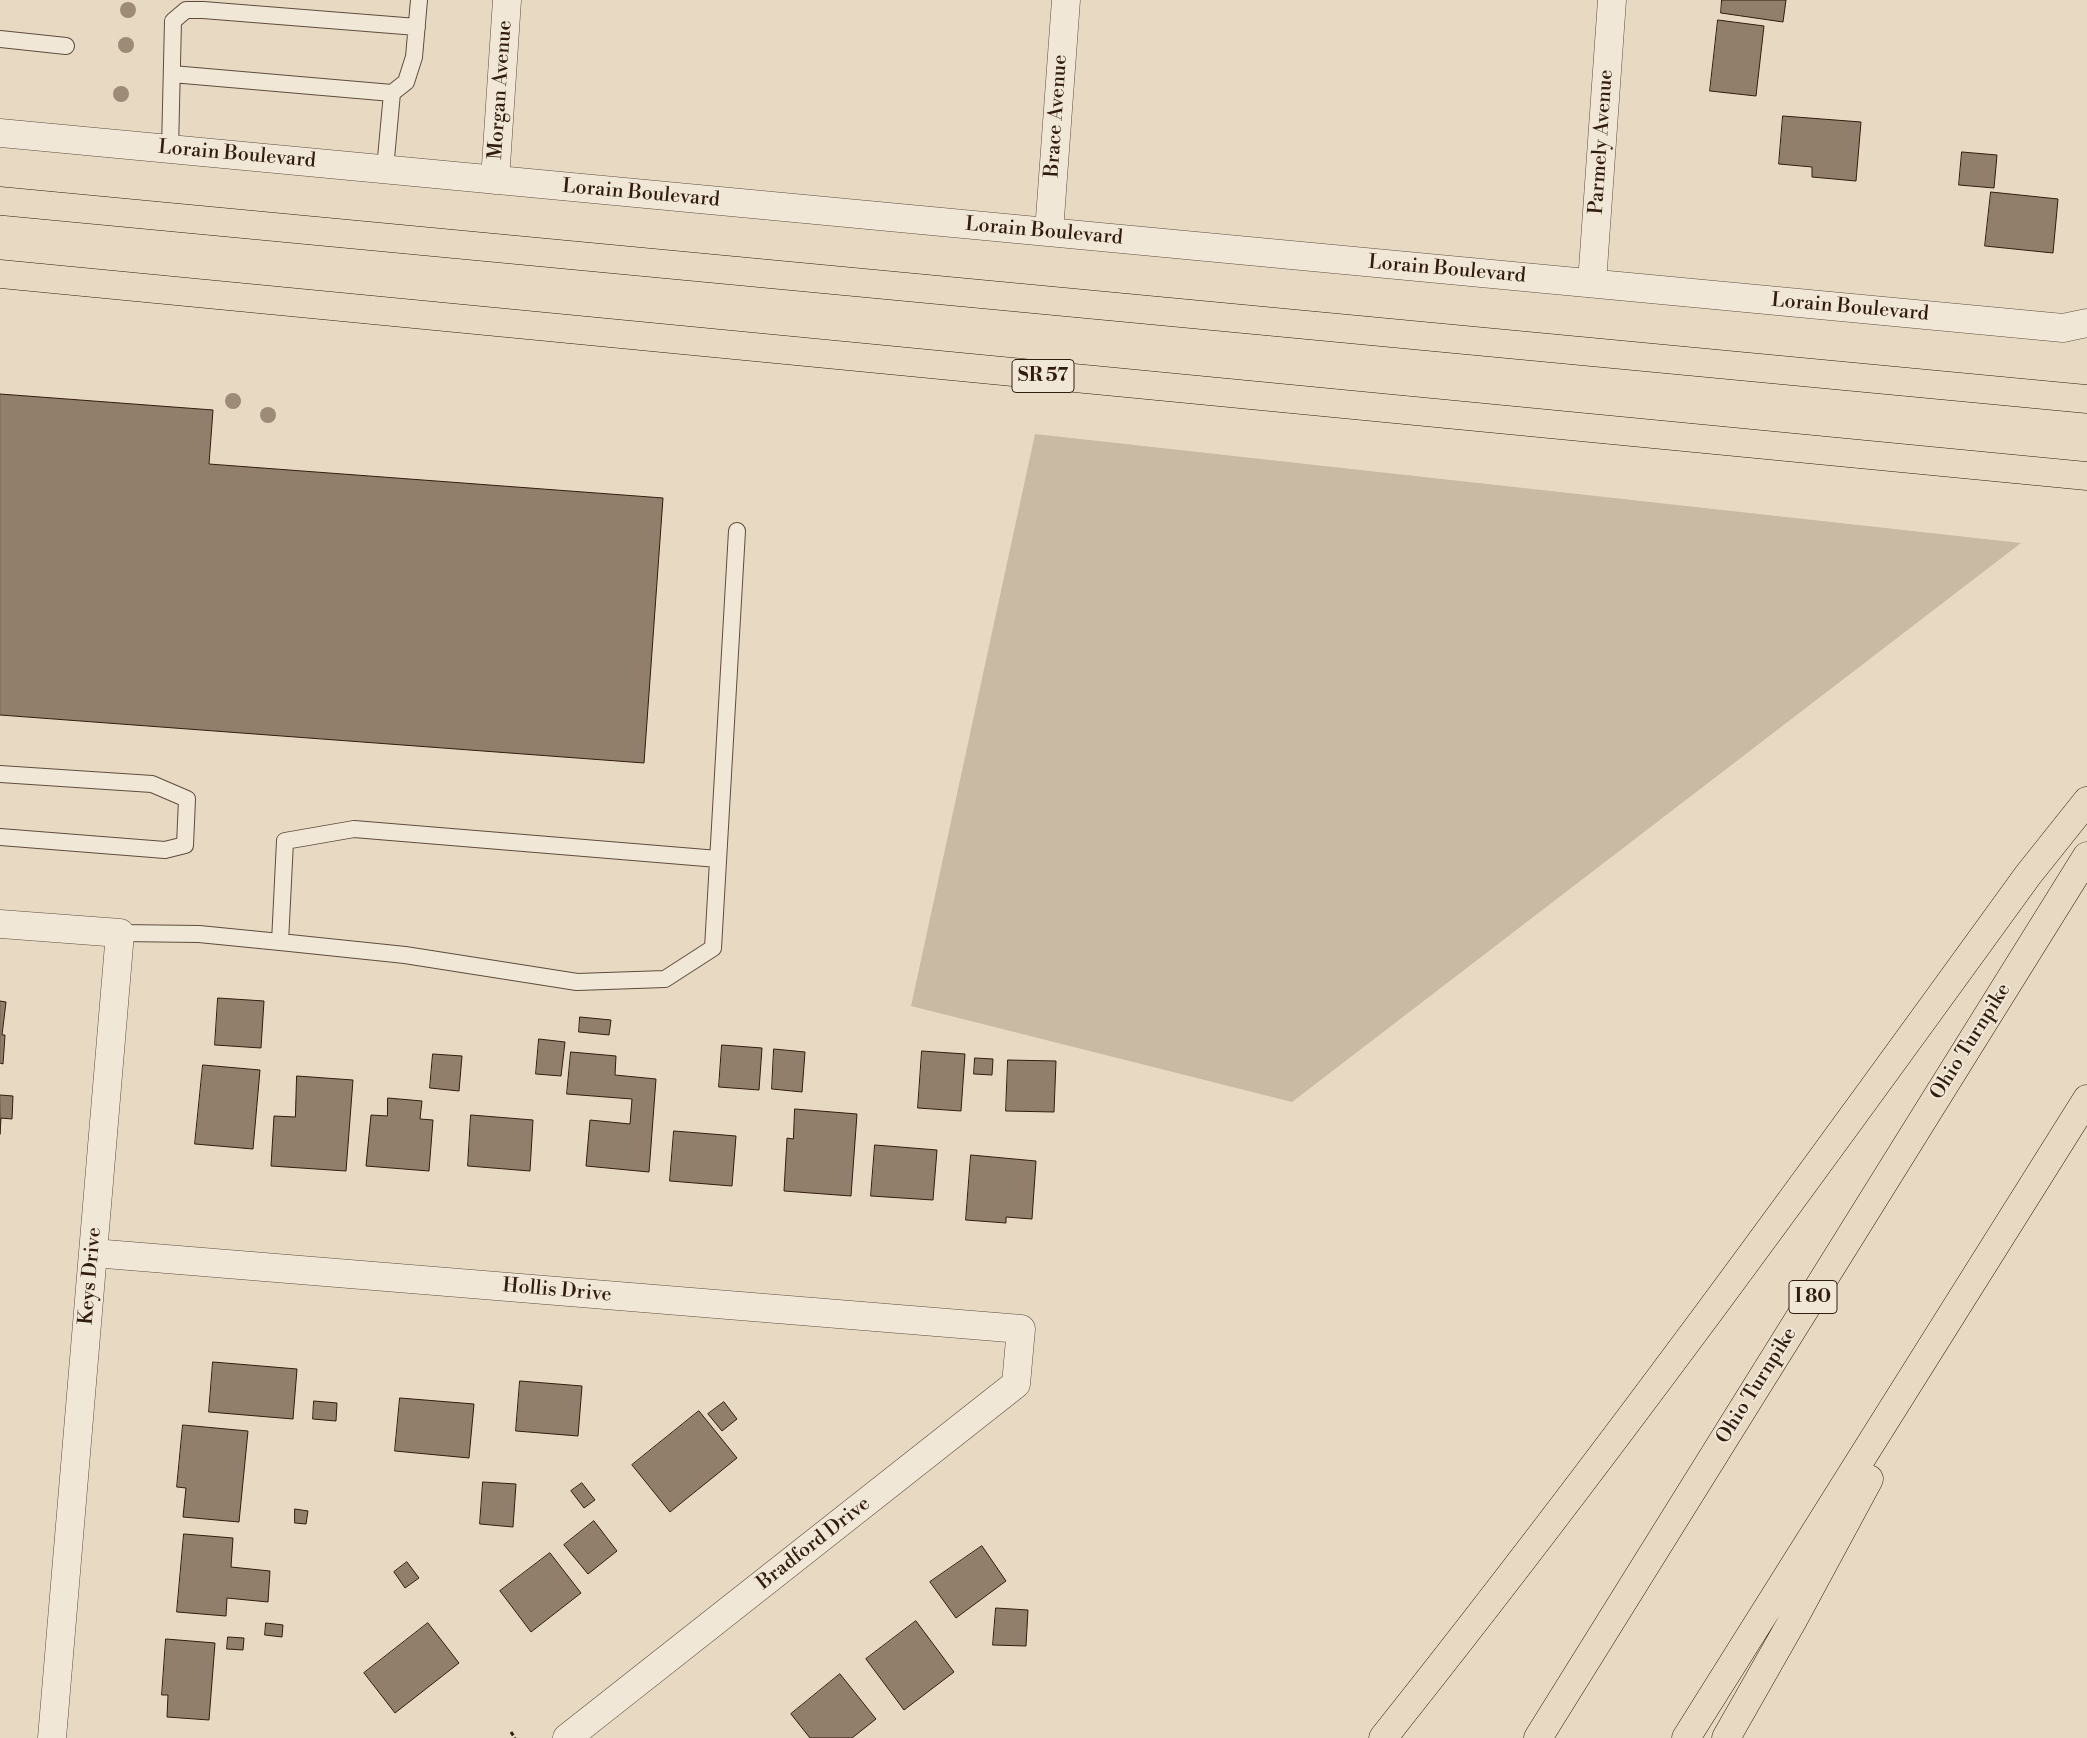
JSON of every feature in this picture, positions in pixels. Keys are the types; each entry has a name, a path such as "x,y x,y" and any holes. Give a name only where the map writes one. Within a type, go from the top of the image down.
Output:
{"highway":[{"path":"0,201 2087,399"},
{"name":"SR 57","path":"0,274 2087,476"},
{"path":"1383,1738 1469,1630 1609,1445 2028,875 2087,801"},
{"name":"Ohio Turnpike","path":"1538,1738 2087,856"},
{"path":"1686,1738 2087,1099"},
{"path":"1726,1738 1793,1620 1979,1273"}],"street":[{"name":"Morgan Avenue","path":"495,180 507,0"},
{"name":"Brace Avenue","path":"1049,232 1066,0"},
{"name":"Parmely Avenue","path":"1592,283 1612,0"},
{"name":"Lorain Boulevard","path":"0,133 2063,328 2087,323"},
{"path":"0,924 120,933"},
{"name":"Keys Drive","path":"52,1738 120,933"},
{"name":"Hollis Drive","path":"92,1253 1022,1329"},
{"name":"Bradford Drive","path":"568,1738 1016,1384 1022,1329"}],"lane":[{"path":"172,74 392,93 406,82 414,57 419,0"},
{"path":"170,149 173,21 186,10 417,27"},
{"path":"0,40 66,46"},
{"path":"386,169 392,93"},
{"path":"120,933 199,934 405,955 577,982 665,979 713,948 737,531"},
{"path":"0,774 152,784 187,799 185,845 164,850 0,837"},
{"path":"280,942 286,841 354,829 718,859"}],"path":[{"path":"511,1732 515,1738"}],"shaded area":[{"path":"1035,434 2021,543 1292,1102 911,1006"}],"building":[{"path":"1722,0 1786,0 1783,22 1721,13"},
{"path":"1718,20 1764,26 1756,96 1710,91"},
{"path":"1783,116 1861,122 1856,181 1812,177 1812,167 1779,164"},
{"path":"1962,152 1997,155 1994,188 1959,185"},
{"path":"1991,192 2058,199 2053,253 1985,246"},
{"path":"0,394 213,410 209,464 663,498 644,763 0,715"},
{"path":"218,998 264,1001 261,1048 215,1045"},
{"path":"0,1001 6,1002 2,1035 5,1035 3,1064 0,1063"},
{"path":"580,1017 611,1020 609,1035 579,1032"},
{"path":"539,1039 565,1042 561,1076 536,1074"},
{"path":"722,1045 762,1048 759,1090 719,1087"},
{"path":"774,1049 805,1052 802,1092 772,1089"},
{"path":"922,1051 965,1054 961,1111 918,1108"},
{"path":"571,1052 616,1056 615,1075 656,1079 649,1172 586,1166 590,1120 630,1124 632,1099 567,1094"},
{"path":"433,1054 462,1056 459,1091 430,1088"},
{"path":"975,1058 993,1059 992,1075 974,1074"},
{"path":"1008,1060 1056,1061 1054,1112 1006,1111"},
{"path":"203,1065 260,1070 253,1149 195,1144"},
{"path":"297,1076 353,1080 346,1171 271,1166 274,1116 295,1117"},
{"path":"0,1095 13,1096 12,1119 1,1118 0,1134"},
{"path":"388,1098 422,1101 420,1119 433,1120 429,1171 366,1166 371,1115 387,1116"},
{"path":"795,1109 857,1114 851,1196 784,1191 787,1138 793,1139"},
{"path":"471,1115 533,1120 530,1171 468,1166"},
{"path":"674,1131 736,1136 732,1186 670,1181"},
{"path":"875,1145 937,1150 933,1200 871,1196"},
{"path":"971,1155 1036,1161 1032,1219 1006,1217 1006,1223 966,1220"},
{"path":"213,1362 297,1369 293,1419 209,1412"},
{"path":"520,1381 582,1386 578,1436 516,1431"},
{"path":"400,1398 474,1404 469,1458 395,1451"},
{"path":"314,1401 337,1403 336,1421 313,1419"},
{"path":"724,1402 737,1419 722,1431 708,1414"},
{"path":"699,1411 737,1458 670,1512 632,1465"},
{"path":"183,1425 248,1431 239,1522 183,1517 186,1488 177,1487"},
{"path":"483,1482 516,1484 513,1527 480,1524"},
{"path":"582,1483 595,1500 584,1508 571,1491"},
{"path":"295,1509 308,1511 306,1524 295,1523"},
{"path":"594,1521 617,1551 588,1574 564,1545"},
{"path":"184,1534 233,1538 231,1567 270,1571 268,1602 227,1598 226,1616 177,1612"},
{"path":"982,1546 1006,1581 956,1618 930,1582"},
{"path":"550,1553 581,1593 531,1632 500,1591"},
{"path":"407,1562 419,1578 405,1588 394,1572"},
{"path":"996,1608 1028,1610 1026,1646 993,1645"},
{"path":"916,1621 954,1672 904,1710 866,1659"},
{"path":"266,1623 283,1625 282,1637 265,1635"},
{"path":"428,1623 459,1663 395,1713 364,1673"},
{"path":"228,1637 244,1638 243,1650 227,1649"},
{"path":"166,1639 215,1643 209,1720 167,1717 168,1695 162,1695"},
{"path":"840,1674 876,1719 852,1738 810,1738 791,1714"}]}
